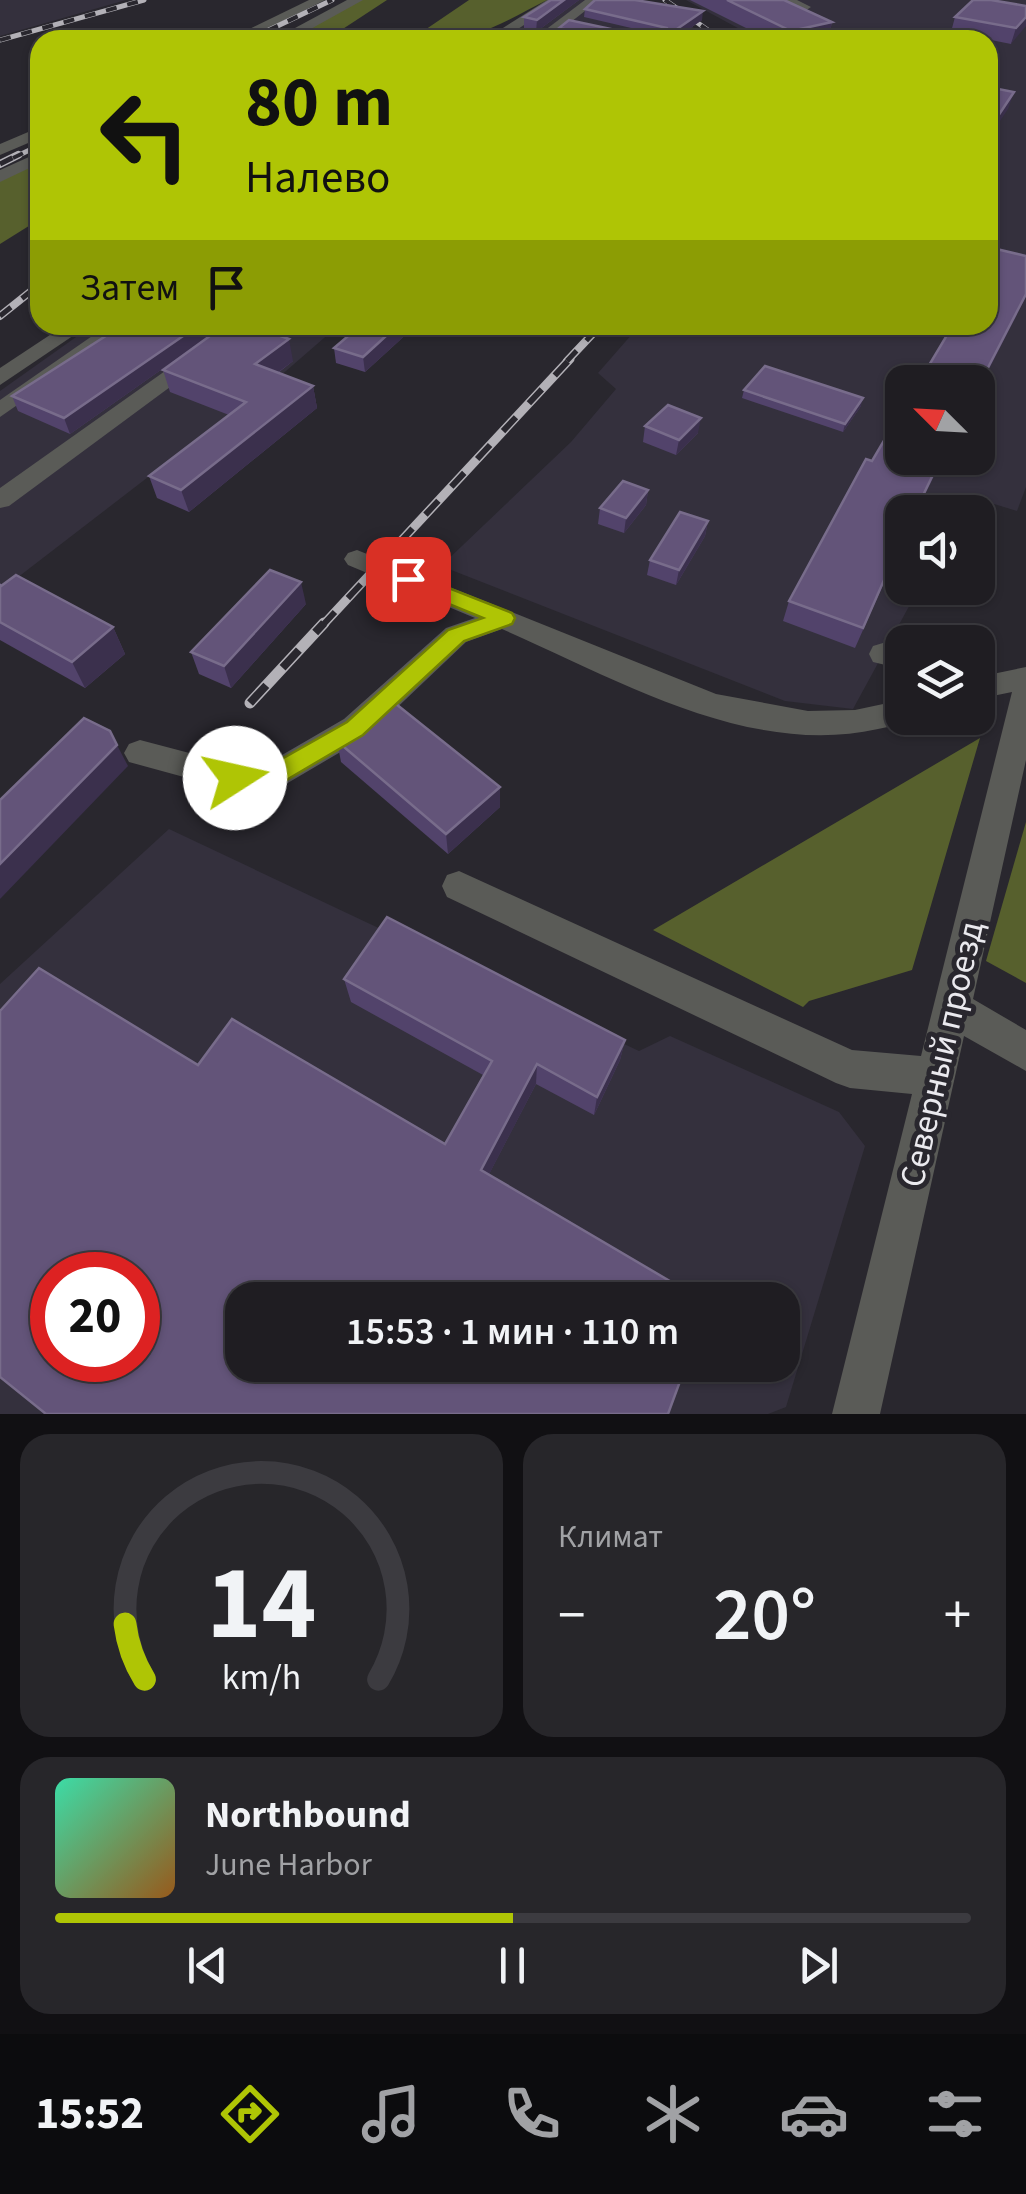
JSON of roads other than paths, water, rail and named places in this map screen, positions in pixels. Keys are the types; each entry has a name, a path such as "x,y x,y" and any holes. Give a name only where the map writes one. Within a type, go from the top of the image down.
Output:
{"street":[{"path":"255,30 319,0"},
{"path":"297,30 357,0"},
{"path":"507,30 556,0"},
{"path":"552,30 593,0"},
{"path":"785,0 805,7"},
{"path":"564,20 582,24"},
{"path":"0,150 30,136"},
{"path":"0,177 30,162"},
{"path":"0,378 64,335"},
{"path":"0,410 108,335"},
{"path":"0,500 230,335"},
{"path":"357,559 504,618 550,624 660,686 773,720 868,723 885,718"},
{"path":"140,752 235,778 275,775 355,728 456,635 504,618"},
{"path":"995,678 1021,684"},
{"path":"995,686 1021,684"},
{"name":"Северный проезд","path":"856,1414 936,1077 1021,684"},
{"path":"459,886 850,1069 936,1077"},
{"path":"952,1006 1026,1052"}],"railway":[{"path":"36,30 144,0"},
{"path":"269,30 332,0"},
{"path":"665,0 708,30"},
{"path":"0,40 30,32"},
{"path":"13,158 30,150"},
{"path":"0,164 18,155"},
{"path":"0,316 30,292"},
{"path":"567,361 592,335"},
{"path":"322,626 570,359"},
{"path":"250,703 324,623"}]}
